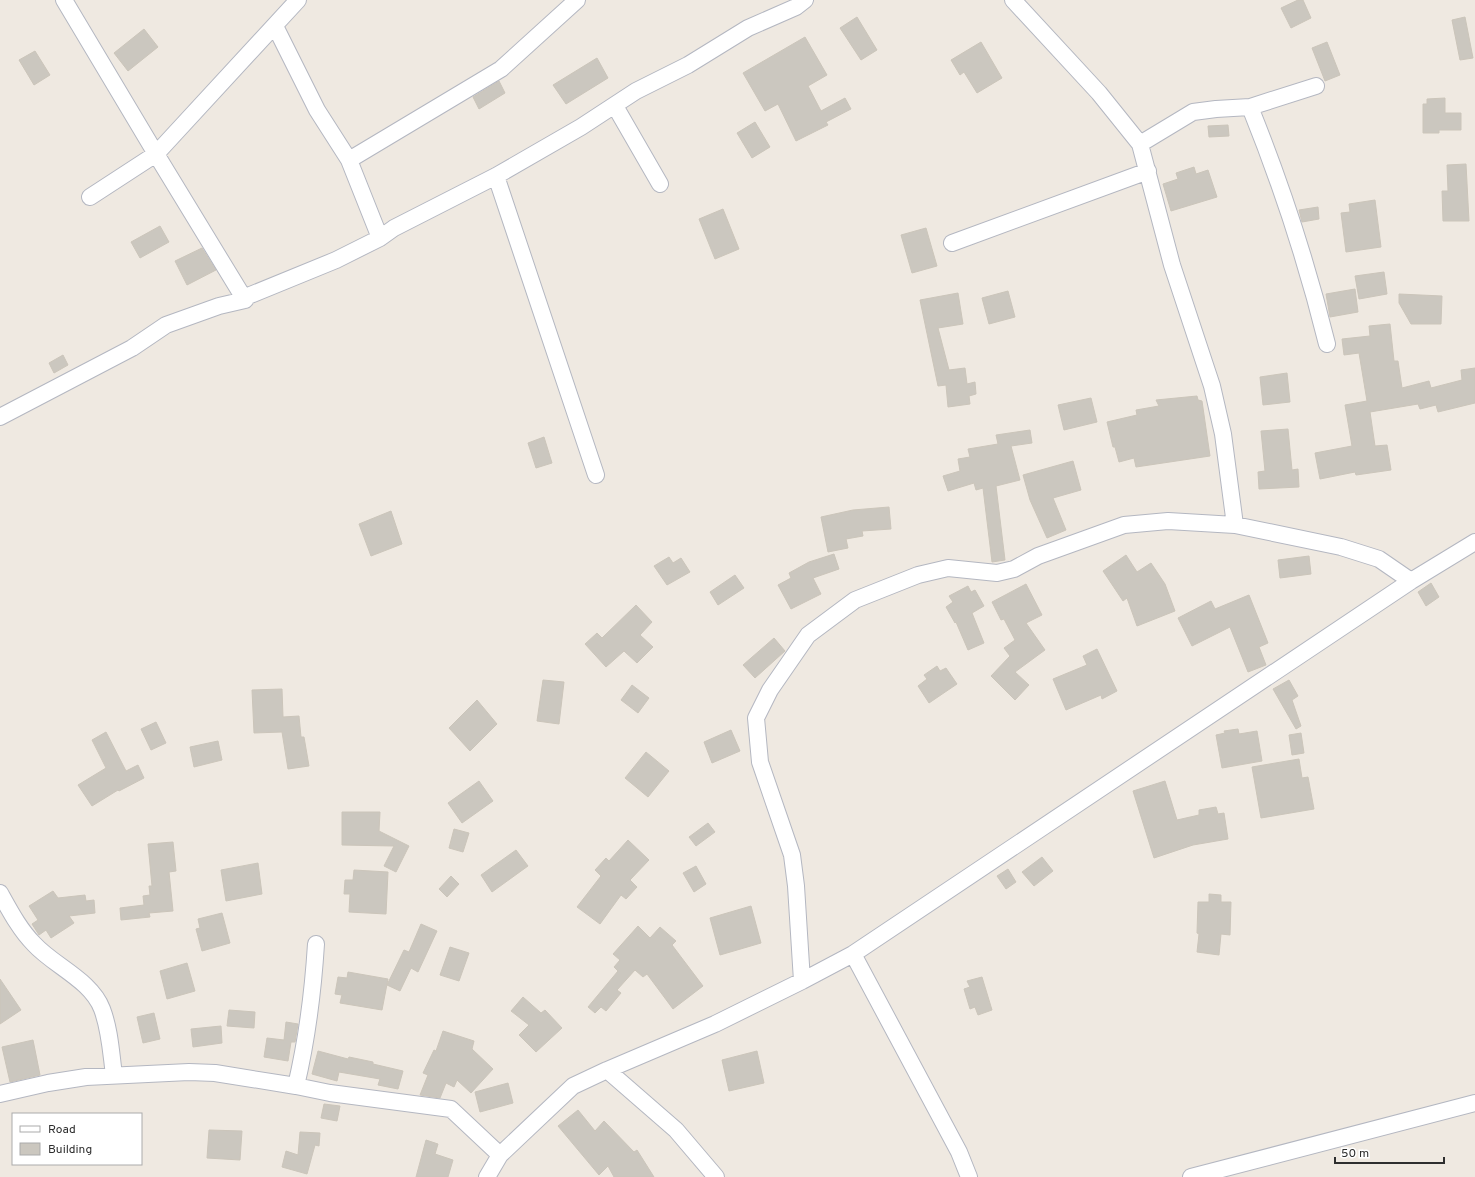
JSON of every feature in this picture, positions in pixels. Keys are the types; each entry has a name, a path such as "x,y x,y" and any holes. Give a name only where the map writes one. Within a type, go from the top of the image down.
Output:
{"street":[{"path":"64,0 245,300"},
{"path":"90,197 156,154 298,0"},
{"path":"349,160 501,69 578,0"},
{"path":"0,417 132,348 166,324 219,306 245,300 248,296 281,284 316,266 336,260 380,238 394,228 457,194 496,176 615,106 636,91 688,66 748,28 796,7 805,0"},
{"path":"1012,0 1099,93 1140,144 1172,265 1212,386 1223,434 1235,525"},
{"path":"275,26 317,110 349,160 380,238"},
{"path":"1140,144 1193,112 1216,108 1250,107 1316,86"},
{"path":"615,106 660,184"},
{"path":"1250,107 1287,207 1317,304 1327,344"},
{"path":"952,243 1148,171"},
{"path":"496,176 596,475"},
{"path":"802,981 796,886 792,855 760,762 756,718 770,690 808,635 855,600 918,575 948,568 997,573 1014,569 1038,556 1124,525 1168,521 1235,525 1341,547 1379,559 1411,581"},
{"path":"487,1177 500,1154 573,1086 715,1024 853,954 1411,581 1475,542"},
{"path":"0,894 18,924 34,945 89,990 102,1008 109,1037 114,1075"},
{"path":"296,1086 311,1003 316,944"},
{"path":"853,954 959,1152 969,1177"},
{"path":"608,1070 676,1130 716,1177"},
{"path":"0,1094 48,1083 114,1075 189,1072 242,1077 330,1093 451,1109 500,1154"},
{"path":"1191,1177 1475,1103"}],"building":[{"path":"1298,0 1303,0 1311,18 1291,28 1281,8"},
{"path":"857,17 877,50 861,60 840,28"},
{"path":"1465,17 1473,58 1460,60 1452,20"},
{"path":"144,29 158,47 128,71 114,53"},
{"path":"805,37 827,75 808,86 821,111 845,98 851,109 826,122 828,125 796,141 778,104 765,111 743,73"},
{"path":"981,42 1002,78 977,93 964,72 960,75 951,60"},
{"path":"1327,42 1340,75 1325,81 1312,48"},
{"path":"35,51 50,75 34,85 19,60"},
{"path":"597,58 608,78 566,104 553,85"},
{"path":"499,81 505,93 479,109 473,97"},
{"path":"1445,98 1445,113 1461,113 1461,130 1439,130 1439,133 1423,133 1423,104 1427,104 1427,99"},
{"path":"755,122 770,147 752,158 737,133"},
{"path":"1228,125 1229,136 1209,137 1208,126"},
{"path":"1466,164 1469,221 1443,221 1442,191 1448,191 1447,165"},
{"path":"1194,167 1196,174 1208,170 1217,197 1171,211 1163,184 1178,179 1176,173"},
{"path":"1375,200 1381,247 1346,252 1341,213 1350,212 1349,204"},
{"path":"1318,207 1319,219 1302,222 1299,210"},
{"path":"723,209 739,249 715,259 699,219"},
{"path":"160,226 169,242 140,258 131,242"},
{"path":"926,228 937,266 912,273 901,235"},
{"path":"202,248 216,270 187,285 175,261"},
{"path":"1384,272 1387,294 1359,299 1355,276"},
{"path":"1355,289 1358,312 1330,317 1326,294"},
{"path":"1008,291 1015,317 989,324 982,298"},
{"path":"958,293 963,324 938,328 949,370 965,368 967,384 975,382 976,394 969,396 970,404 948,407 946,385 938,386 920,300"},
{"path":"1399,294 1442,296 1441,324 1411,324 1399,303"},
{"path":"1390,324 1394,361 1398,361 1402,388 1429,381 1431,388 1462,380 1461,370 1475,368 1475,403 1438,412 1436,405 1420,409 1418,404 1370,412 1375,446 1387,445 1391,470 1356,475 1355,472 1320,479 1315,453 1352,446 1345,405 1367,401 1359,353 1344,355 1342,339 1370,336 1369,326"},
{"path":"63,355 68,365 54,373 49,363"},
{"path":"1287,373 1290,402 1263,405 1260,377"},
{"path":"1197,396 1198,400 1202,401 1210,456 1136,467 1134,458 1119,462 1115,447 1113,447 1107,422 1137,415 1136,410 1159,406 1156,400"},
{"path":"1091,398 1097,422 1064,430 1058,405"},
{"path":"1288,429 1292,470 1298,469 1299,487 1259,489 1258,472 1265,471 1261,431"},
{"path":"1030,430 1032,443 1011,446 1020,480 996,486 1005,560 992,562 983,488 976,490 974,483 948,491 943,476 960,471 958,459 970,457 968,449 998,444 996,435"},
{"path":"544,437 552,463 536,468 528,443"},
{"path":"1073,461 1081,490 1053,498 1066,530 1047,538 1030,500 1023,475"},
{"path":"889,507 891,529 862,531 863,536 846,539 848,548 828,552 821,517 853,510"},
{"path":"391,511 402,544 371,556 359,524"},
{"path":"834,554 839,569 813,578 821,594 791,609 778,585 791,578 789,573 809,562"},
{"path":"1126,555 1137,572 1151,563 1165,584 1175,611 1137,626 1127,598 1123,601 1103,571"},
{"path":"1309,556 1311,574 1280,578 1278,560"},
{"path":"669,557 673,563 681,558 690,572 667,585 654,566"},
{"path":"735,575 744,588 718,605 710,592"},
{"path":"1431,583 1439,597 1426,606 1418,592"},
{"path":"1026,584 1042,615 1026,623 1045,650 1015,672 1029,685 1015,700 991,676 1010,656 1004,648 1015,640 1004,619 1001,620 992,602"},
{"path":"968,586 971,592 975,590 984,606 972,613 984,643 968,650 956,622 955,623 946,607 953,602 949,596"},
{"path":"1249,595 1268,643 1259,647 1266,665 1248,672 1230,627 1192,646 1178,618 1211,601 1215,609"},
{"path":"636,605 652,622 640,635 653,647 637,663 624,651 606,667 585,644 597,633 602,638"},
{"path":"774,638 785,651 755,678 743,665"},
{"path":"1097,649 1117,691 1102,699 1101,695 1066,710 1053,679 1087,665 1083,656"},
{"path":"937,666 940,671 946,668 957,684 929,703 918,686 927,679 924,675"},
{"path":"543,680 564,682 559,724 537,721"},
{"path":"1289,680 1298,696 1292,700 1301,726 1296,729 1273,689"},
{"path":"632,685 649,698 638,713 621,700"},
{"path":"282,689 283,717 299,716 301,737 304,737 309,766 288,769 282,732 254,733 252,690"},
{"path":"477,700 497,724 470,751 449,728"},
{"path":"156,722 166,743 151,750 141,729"},
{"path":"1238,729 1239,734 1257,731 1262,761 1222,768 1216,735 1225,733 1224,731"},
{"path":"731,730 740,751 712,763 704,742"},
{"path":"106,732 126,771 138,765 144,778 119,791 118,790 92,806 78,785 106,768 92,740"},
{"path":"1301,733 1304,753 1292,755 1289,735"},
{"path":"218,741 222,760 194,767 190,747"},
{"path":"646,752 669,771 648,797 625,778"},
{"path":"1299,759 1302,778 1308,777 1314,809 1261,818 1252,767"},
{"path":"479,781 493,801 462,823 448,803"},
{"path":"1165,781 1177,820 1199,815 1199,810 1216,807 1218,814 1224,813 1228,839 1193,845 1154,858 1133,791"},
{"path":"342,812 380,812 379,831 409,846 396,872 384,866 394,846 342,845"},
{"path":"708,823 715,832 696,846 689,837"},
{"path":"454,829 469,833 463,852 449,848"},
{"path":"628,840 649,860 630,880 637,887 626,899 621,895 600,924 577,907 601,876 595,870 606,858 609,861"},
{"path":"173,842 176,871 169,872 173,911 149,913 150,917 121,920 120,908 144,905 143,896 150,895 149,886 152,886 148,844"},
{"path":"516,850 528,866 492,892 481,875"},
{"path":"1042,857 1053,871 1034,886 1022,872"},
{"path":"258,863 262,894 226,901 221,870"},
{"path":"696,866 706,884 694,892 683,873"},
{"path":"1008,869 1016,882 1006,889 997,876"},
{"path":"354,870 388,872 386,914 349,912 350,894 344,894 345,880 353,880"},
{"path":"451,876 459,884 447,897 439,889"},
{"path":"53,891 58,898 85,895 86,901 94,900 95,913 69,916 74,923 51,938 46,930 39,935 32,924 38,920 29,906"},
{"path":"1209,894 1221,895 1221,902 1231,902 1230,935 1221,934 1219,955 1197,952 1199,934 1197,933 1198,902 1209,902"},
{"path":"751,906 761,943 720,955 710,918"},
{"path":"222,913 230,943 202,951 196,929 200,928 198,919"},
{"path":"421,924 437,931 418,972 411,968 400,991 387,985 404,950 409,952"},
{"path":"638,926 650,938 660,927 676,941 672,945 703,986 673,1009 647,974 643,977 635,970 617,990 621,993 606,1011 601,1007 595,1013 588,1007 618,971 614,967 620,960 613,954"},
{"path":"450,947 469,953 459,981 440,975"},
{"path":"187,963 195,991 167,999 160,971"},
{"path":"348,972 388,979 382,1010 340,1003 342,995 335,994 338,977 347,978"},
{"path":"982,977 992,1010 978,1015 975,1007 970,1009 964,989 970,987 967,981"},
{"path":"0,979 21,1010 0,1024"},
{"path":"523,997 541,1013 545,1010 562,1028 536,1052 519,1035 529,1025 511,1011"},
{"path":"229,1010 255,1012 254,1028 227,1026"},
{"path":"154,1013 160,1039 143,1043 137,1017"},
{"path":"286,1022 298,1024 295,1042 291,1042 288,1061 264,1057 267,1038 284,1040"},
{"path":"221,1026 222,1043 193,1047 191,1029"},
{"path":"443,1031 474,1041 472,1049 493,1069 471,1093 457,1080 454,1087 446,1083 440,1098 420,1095 428,1075 423,1073 434,1050 436,1051"},
{"path":"33,1040 40,1075 10,1082 2,1047"},
{"path":"318,1051 348,1059 349,1057 373,1062 373,1064 403,1071 398,1089 378,1085 380,1079 339,1072 337,1081 312,1074"},
{"path":"757,1051 764,1083 729,1091 722,1060"},
{"path":"508,1083 513,1103 480,1112 475,1092"},
{"path":"324,1104 340,1106 337,1121 321,1118"},
{"path":"578,1110 595,1131 604,1121 634,1152 637,1150 654,1177 614,1177 608,1166 599,1175 558,1126"},
{"path":"209,1130 242,1131 240,1160 207,1158"},
{"path":"300,1132 320,1133 319,1146 315,1145 307,1174 282,1167 286,1151 298,1155"},
{"path":"426,1140 438,1144 435,1154 453,1160 448,1177 416,1177"}]}
